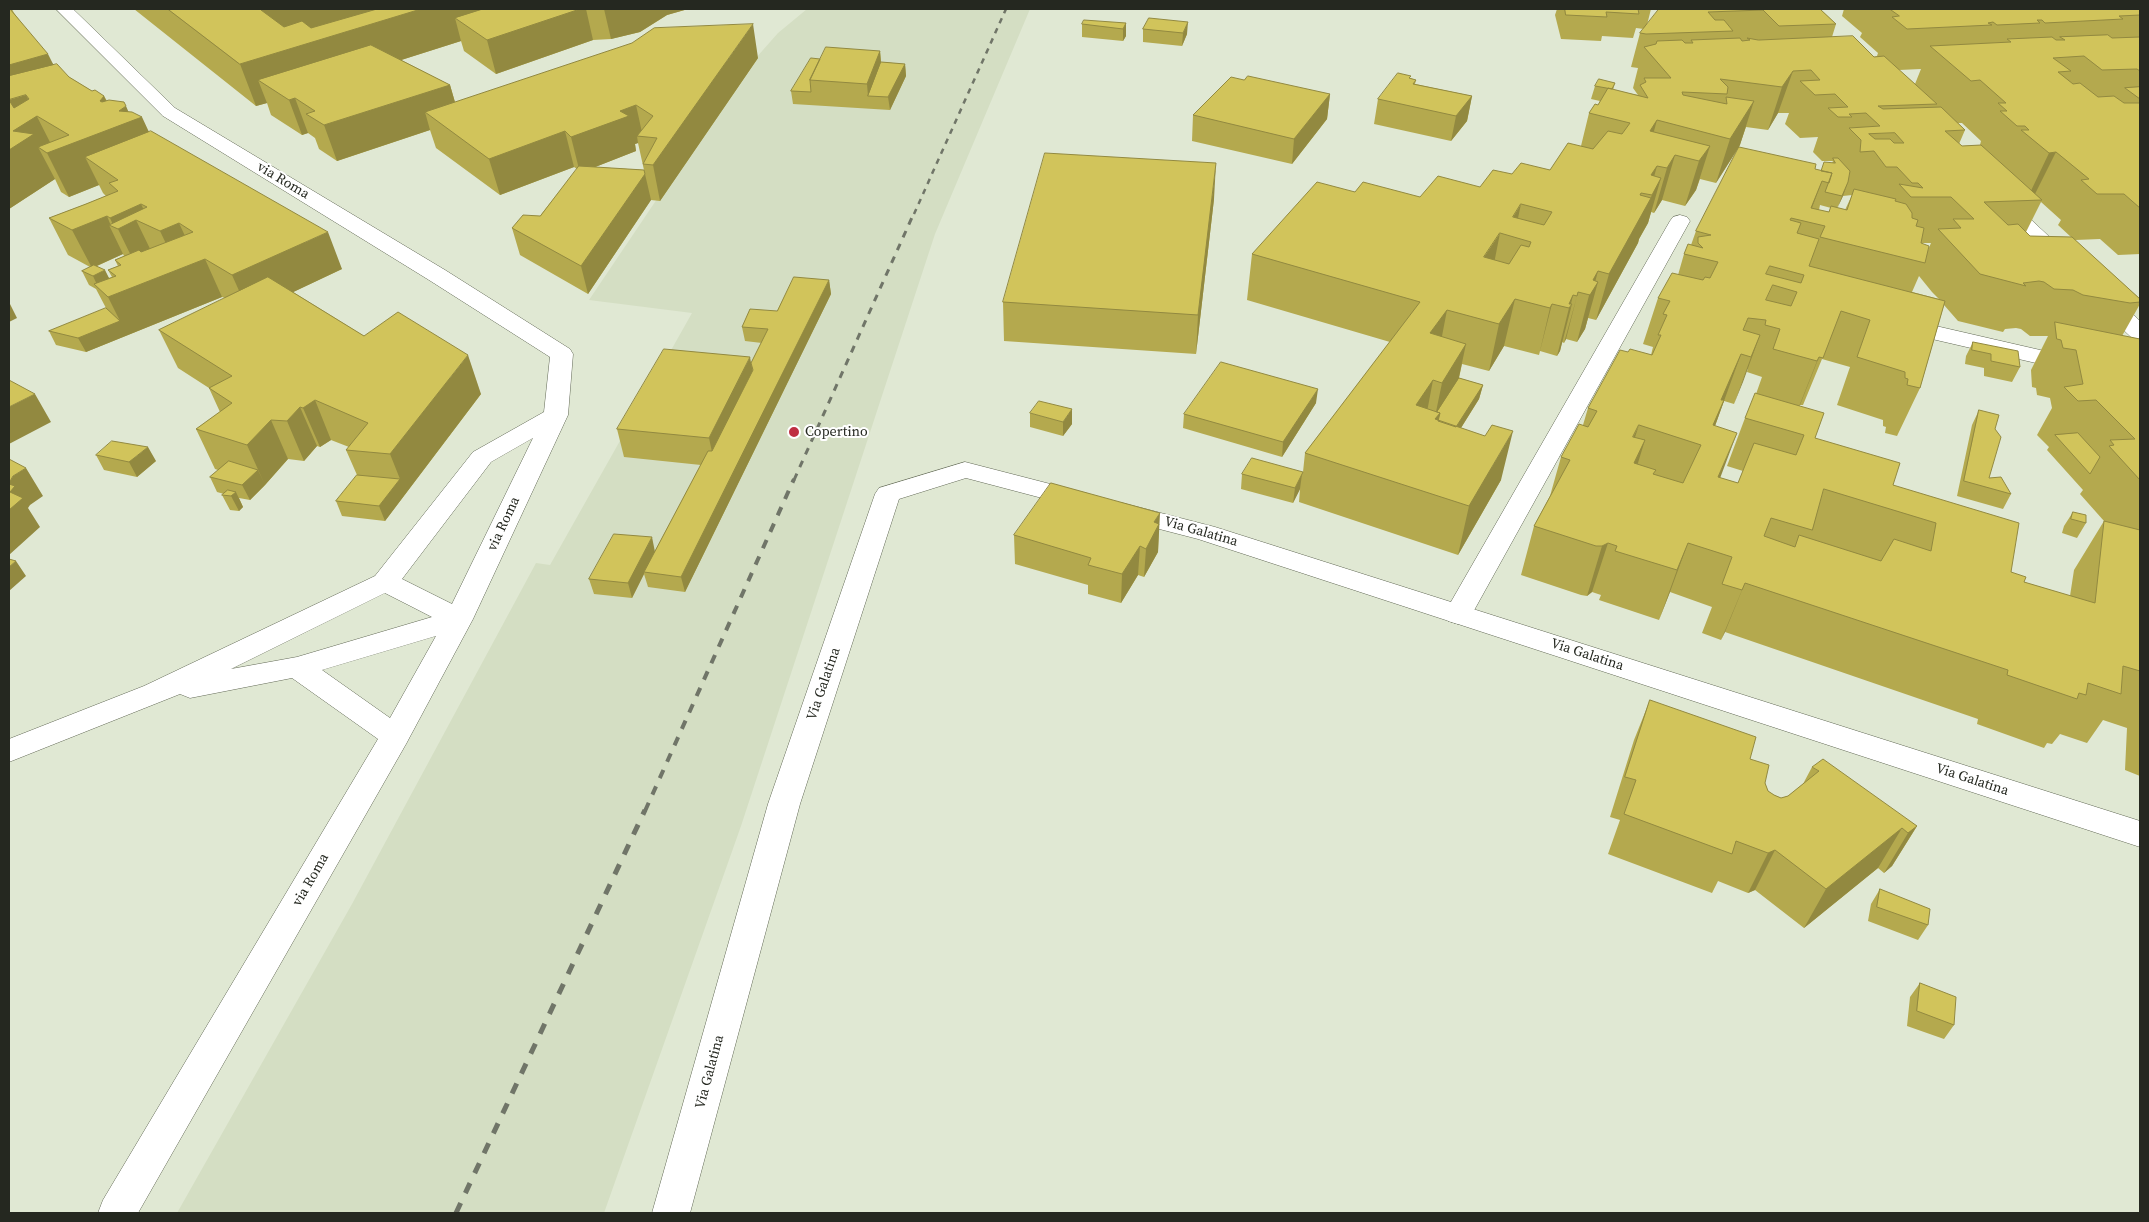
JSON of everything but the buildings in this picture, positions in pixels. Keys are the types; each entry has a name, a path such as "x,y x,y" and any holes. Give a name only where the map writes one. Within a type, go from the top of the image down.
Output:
{"street":[{"name":"via Roma","path":"64,9 170,112 437,275 562,354 556,415 459,620 395,736 117,1213"},
{"path":"1990,191 2076,272"},
{"path":"1458,614 1680,221"},
{"path":"2090,286 2140,333"},
{"path":"1880,320 2140,380"},
{"path":"9,751 154,694 385,582 482,457 556,415"},
{"name":"Via Galatina","path":"671,1213 784,804 888,494 965,470 1206,532 2140,834"},
{"path":"385,582 459,620"},
{"path":"154,694 297,666 459,620"},
{"path":"297,666 395,736"}],"shaded area":[{"path":"807,9 1030,9 935,234 741,826 604,1213 177,1213 352,904 536,563 550,565 692,313 589,300 755,59 778,33"}],"railway":[{"path":"914,214 1006,9"},
{"path":"794,480 914,213"},
{"path":"645,811 794,479"},
{"path":"456,1213 645,810"}],"place":[{"name":"Copertino","path":"794,432"}]}
